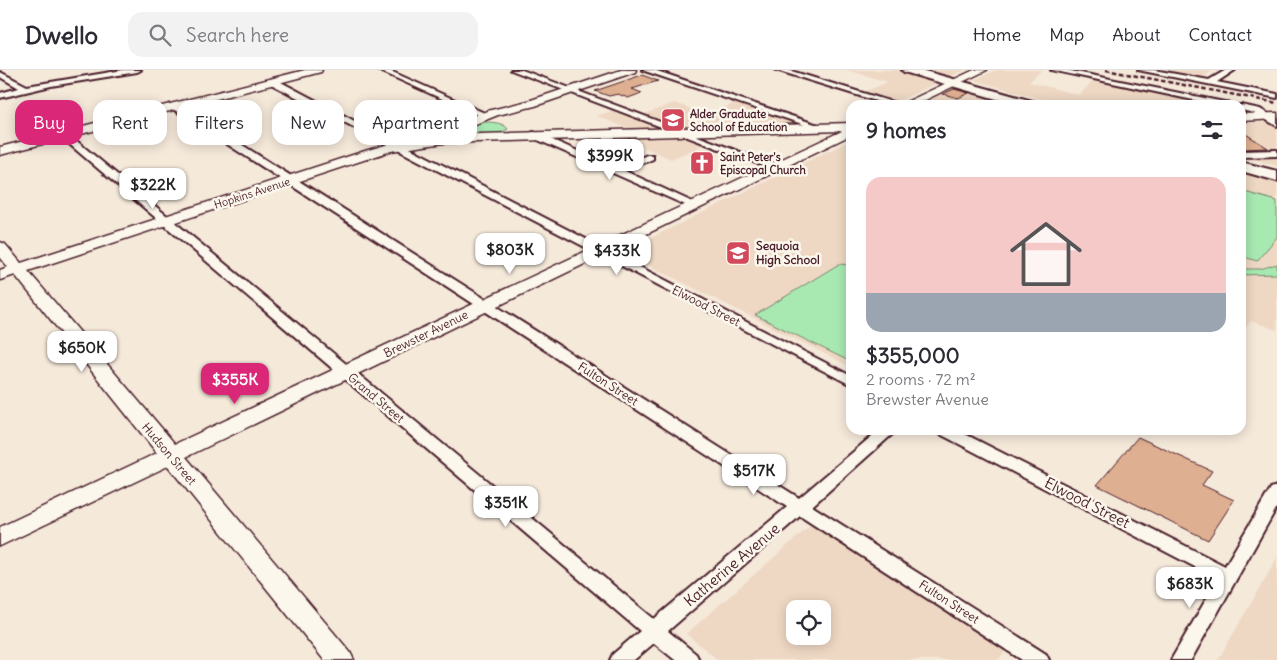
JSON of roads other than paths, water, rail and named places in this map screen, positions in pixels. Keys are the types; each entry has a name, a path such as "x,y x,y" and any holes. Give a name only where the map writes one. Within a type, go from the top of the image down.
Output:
{"main road":[{"path":"908,70 1028,100"},
{"path":"926,70 1016,100"},
{"path":"1246,162 1277,171"},
{"path":"1246,167 1277,176"}],"street":[{"path":"0,96 26,88 88,76 135,70"},
{"path":"83,130 317,70"},
{"path":"382,70 485,115 505,119 534,135 694,205"},
{"path":"516,70 775,167"},
{"path":"477,121 505,119 536,101 631,70"},
{"path":"646,70 823,128"},
{"path":"780,70 881,100"},
{"path":"917,100 982,70"},
{"path":"1055,70 1204,100"},
{"path":"1142,70 1277,96"},
{"path":"1210,83 1231,70"},
{"path":"0,74 26,88"},
{"name":"Elwood Street","path":"274,82 846,379"},
{"name":"Fulton Street","path":"176,107 1039,660"},
{"path":"1246,108 1274,119"},
{"path":"477,118 485,115"},
{"path":"1246,118 1274,119"},
{"path":"477,137 504,135 505,119"},
{"path":"477,137 846,129"},
{"name":"Brewster Avenue","path":"0,537 846,132"},
{"path":"0,151 24,145"},
{"name":"Grand Street","path":"76,145 689,660"},
{"path":"395,146 402,145"},
{"name":"Hopkins Avenue","path":"0,275 395,146"},
{"path":"1246,154 1277,153"},
{"path":"618,171 650,157"},
{"name":"Hudson Street","path":"0,247 340,660"},
{"name":"Katherine Avenue","path":"620,660 883,435"},
{"name":"Elwood Street","path":"955,435 1229,576"},
{"path":"1180,660 1277,492"}],"railway":[{"path":"1106,70 1277,103"}],"place":[{"name":"Alder Graduate School of Education","path":"673,120"},
{"name":"Saint Peter's Episcopal Church","path":"702,163"},
{"name":"Sequoia High School","path":"738,253"}]}
